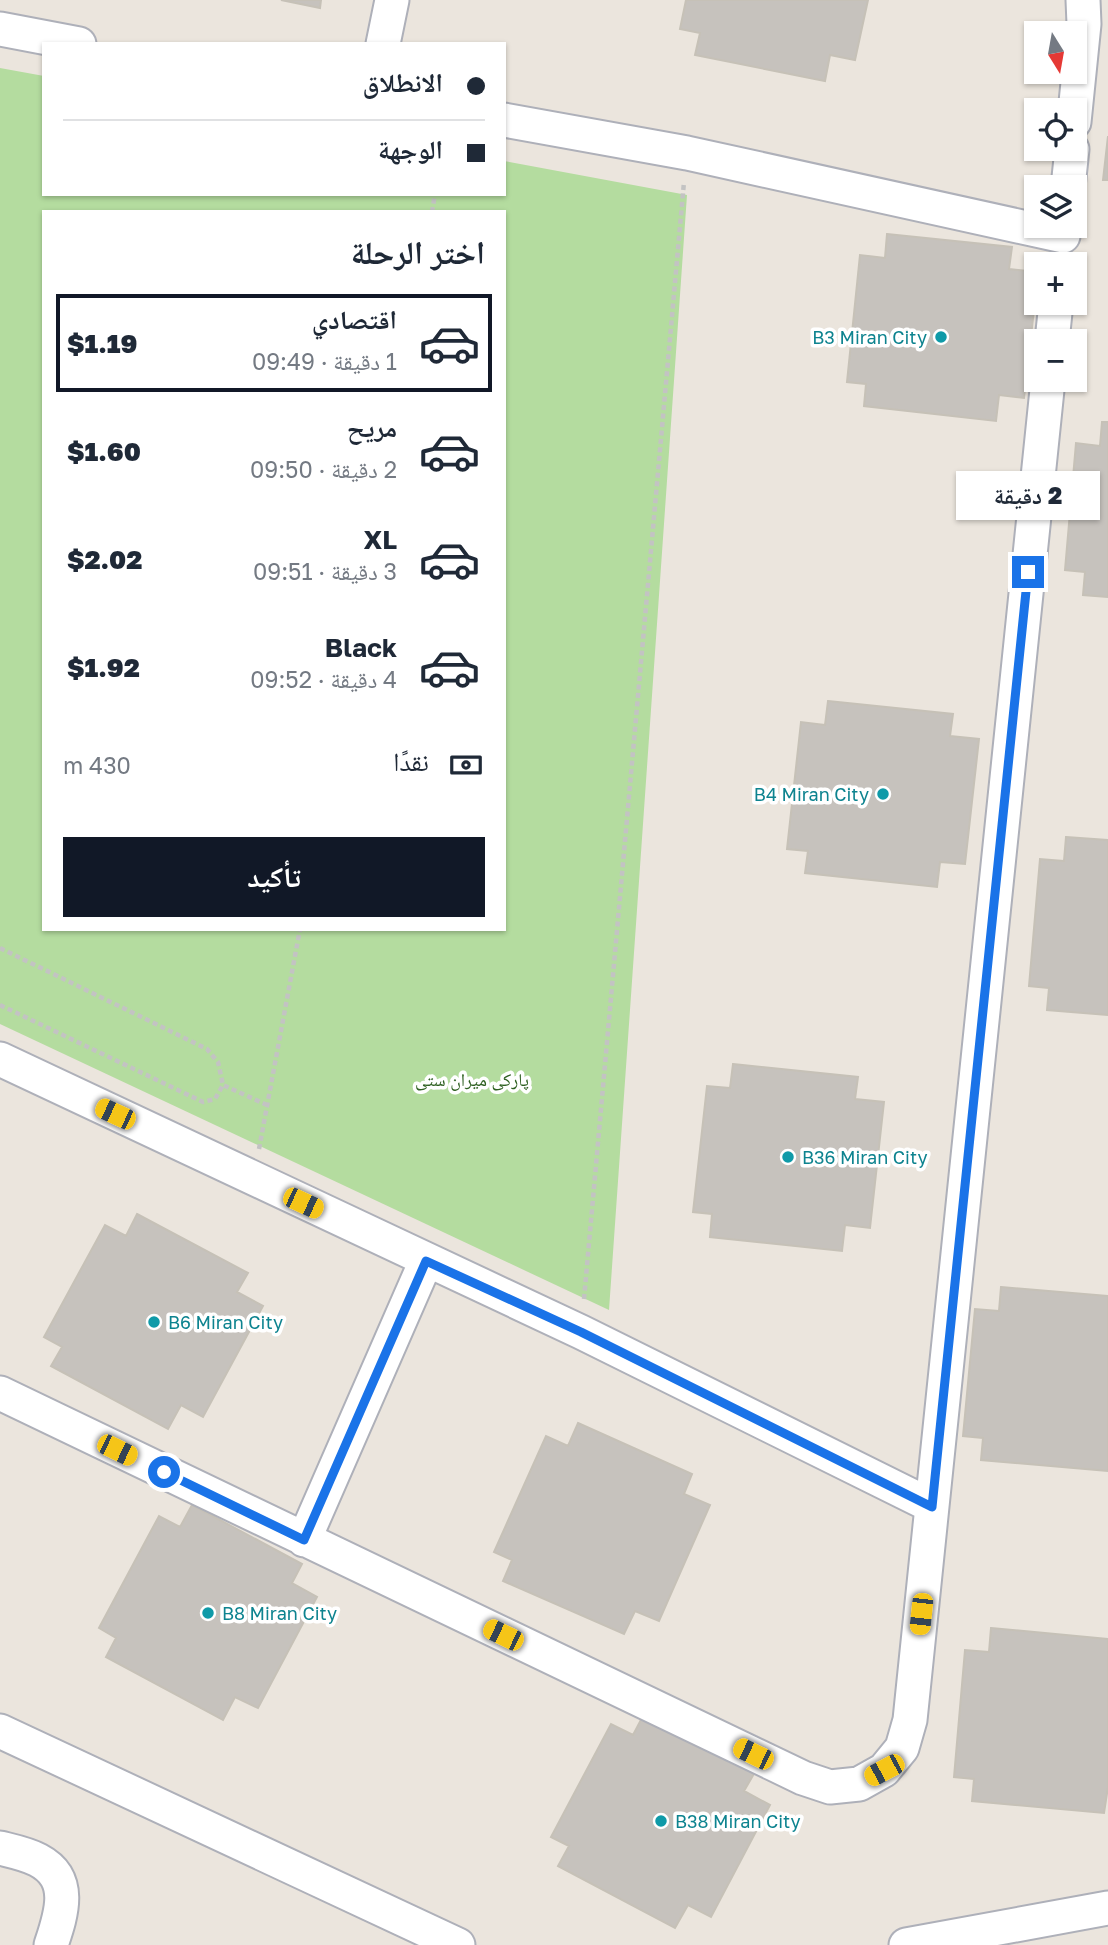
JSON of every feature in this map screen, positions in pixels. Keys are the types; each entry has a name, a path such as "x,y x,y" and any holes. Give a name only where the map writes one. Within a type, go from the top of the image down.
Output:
{"street":[{"path":"383,42 392,0"},
{"path":"1076,98 1084,24 1083,0"},
{"path":"0,29 68,42"},
{"path":"506,120 687,153 1063,242"},
{"path":"0,1394 803,1778 830,1787 859,1784 884,1770 902,1748 910,1720 1047,392"},
{"path":"0,1059 581,1332 932,1507"},
{"path":"304,1540 426,1261"},
{"path":"0,1731 458,1945"},
{"path":"0,1848 39,1860 53,1873 61,1890 63,1909 51,1945"},
{"path":"905,1945 1108,1908"}],"path":[{"path":"581,1332 687,153"},
{"path":"254,1179 300,931"},
{"path":"0,948 207,1049 218,1062 223,1085 215,1099 203,1102 0,1005"},
{"path":"223,1085 267,1105"}],"green space":[{"name":"پارکی میران ستی","path":"0,68 42,76 42,196 506,196 506,161 687,195 609,1310 0,1024"}],"building":[{"path":"281,0 321,0 320,8"},
{"path":"686,0 868,0 855,60 830,55 825,81 695,55 700,33 680,29"},
{"path":"1108,136 1108,180 1103,180"},
{"name":"B3 Miran City","path":"887,234 1012,247 1009,269 1024,271 1024,315 1033,315 1032,329 1024,329 1024,398 999,395 996,421 864,406 866,384 847,382 860,255 885,258"},
{"path":"1102,422 1108,422 1108,597 1083,595 1085,572 1065,570 1076,443 1100,446"},
{"name":"B4 Miran City","path":"828,701 953,714 950,736 979,739 965,864 940,862 937,887 805,873 808,851 787,849 801,722 825,725"},
{"path":"1066,837 1108,840 1108,1015 1047,1010 1049,988 1029,986 1040,859 1064,861"},
{"name":"B36 Miran City","path":"733,1064 858,1077 855,1099 884,1102 870,1228 845,1225 842,1251 710,1237 712,1214 693,1212 707,1086 730,1088"},
{"name":"B6 Miran City","path":"137,1214 248,1273 237,1292 263,1306 203,1417 181,1405 168,1429 51,1366 62,1347 44,1337 105,1225 126,1236"},
{"path":"1001,1287 1108,1296 1108,1471 981,1460 983,1438 963,1436 975,1309 999,1311"},
{"path":"578,1423 692,1474 684,1494 710,1505 659,1621 635,1611 624,1634 503,1581 512,1560 494,1552 546,1436 568,1446"},
{"name":"B8 Miran City","path":"192,1505 302,1564 292,1583 317,1597 258,1708 235,1697 223,1720 106,1657 116,1638 99,1628 159,1516 180,1527"},
{"path":"991,1628 1108,1639 1108,1787 1104,1813 972,1801 974,1779 954,1777 965,1650 989,1652"},
{"name":"B38 Miran City","path":"644,1714 755,1772 744,1791 770,1805 711,1917 688,1905 675,1928 558,1866 569,1846 551,1837 611,1724 633,1735"}],"place":[{"name":"B3 Miran City","path":"941,337"},
{"name":"B4 Miran City","path":"883,794"},
{"name":"B36 Miran City","path":"788,1157"},
{"name":"B6 Miran City","path":"154,1322"},
{"name":"B8 Miran City","path":"208,1613"},
{"name":"B38 Miran City","path":"661,1821"}],"route":[{"path":"164,1472 304,1540 426,1261 581,1332 932,1507 1028,572"}]}
